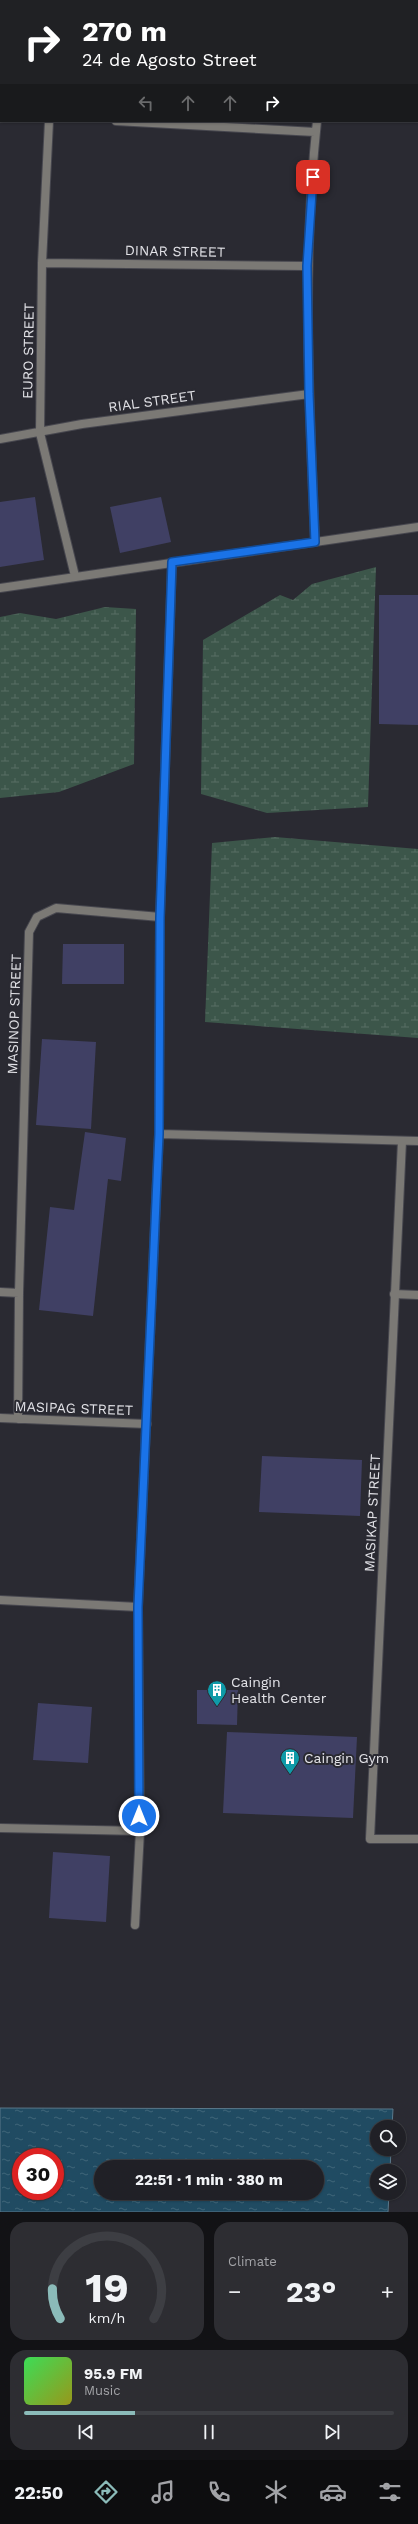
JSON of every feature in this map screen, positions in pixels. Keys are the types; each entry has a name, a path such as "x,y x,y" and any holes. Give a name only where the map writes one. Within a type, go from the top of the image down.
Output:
{"street":[{"name":"EURO STREET","path":"49,122 42,263 40,433 76,576"},
{"path":"134,122 316,132"},
{"path":"315,542 309,394 307,266 317,122"},
{"name":"DINAR STREET","path":"42,263 307,266"},
{"name":"RIAL STREET","path":"0,438 40,433 82,424 309,394"},
{"path":"0,588 418,527"},
{"path":"135,1925 140,1831 138,1607 159,1134 160,918 172,562"},
{"name":"MASINOP STREET","path":"18,1419 19,1293 29,932 38,917 56,908 160,918"},
{"path":"159,1134 402,1141 418,1140"},
{"name":"MASIKAP STREET","path":"402,1141 370,1839 418,1839"},
{"path":"0,1292 19,1293"},
{"path":"394,1294 418,1295"},
{"name":"MASIPAG STREET","path":"0,1418 147,1424"},
{"path":"0,1600 138,1607"},
{"path":"0,1828 140,1831"}],"green space":[{"path":"376,567 368,807 267,813 201,794 203,640 280,595 293,600 312,584"},
{"path":"105,607 136,609 134,764 59,792 0,798 0,617 20,613 56,619"},
{"path":"275,837 418,849 418,1038 205,1022 212,843"}],"water":[{"path":"0,2108 393,2109 392,2120 370,2120 370,2156 391,2156 390,2164 370,2164 370,2200 389,2200 388,2212 0,2212"}],"building":[{"path":"35,497 44,560 0,567 0,502"},
{"path":"161,497 171,542 120,553 110,507"},
{"path":"379,595 418,595 418,725 379,724"},
{"path":"63,944 124,944 124,984 62,984"},
{"path":"42,1039 96,1042 91,1129 36,1125"},
{"path":"85,1132 126,1138 121,1181 108,1179 93,1316 39,1310 50,1207 74,1210"},
{"path":"262,1456 362,1460 360,1516 259,1512"},
{"name":"Caingin Health Center","path":"197,1690 238,1690 237,1725 197,1724"},
{"path":"38,1703 92,1707 88,1763 33,1760"},
{"name":"Caingin Gym","path":"227,1732 357,1737 353,1818 223,1813"},
{"path":"53,1852 110,1856 106,1922 49,1918"}],"place":[{"name":"Caingin Health Center","path":"217,1707"},
{"name":"Caingin Gym","path":"290,1775"}],"route":[{"path":"139,1816 138,1607 159,1134 160,918 172,562 315,542 309,394 307,266 313,177"}]}
